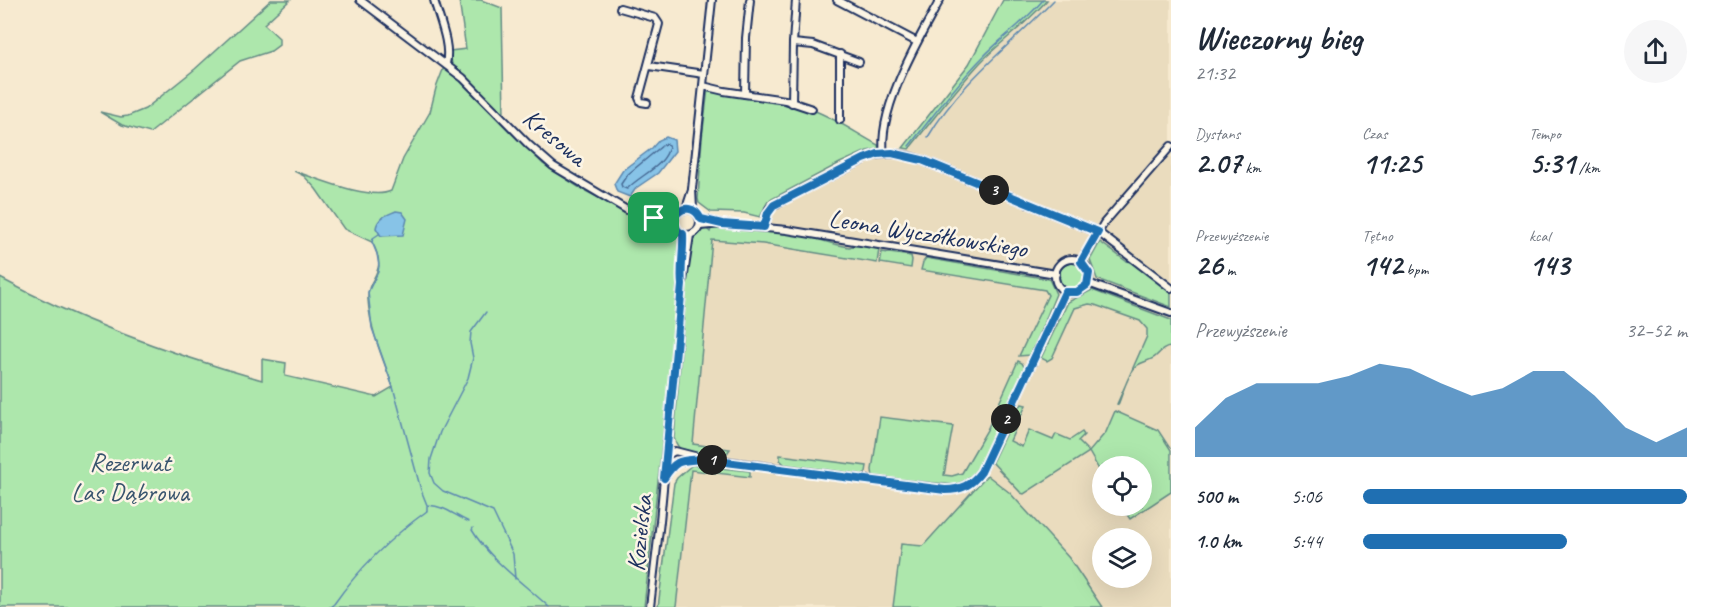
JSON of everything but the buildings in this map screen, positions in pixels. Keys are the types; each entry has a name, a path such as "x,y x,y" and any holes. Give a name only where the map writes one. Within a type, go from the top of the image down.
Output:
{"street":[{"name":"Kresowa","path":"360,0 470,84 529,145 553,166 627,210 654,218 675,220"},
{"path":"434,0 446,45 448,57 446,64"},
{"path":"690,209 680,211 675,220 678,231 686,235 697,231 700,223 690,209 712,0"},
{"path":"745,94 746,38 750,0"},
{"path":"792,103 796,0"},
{"path":"837,0 917,42"},
{"path":"884,153 882,143 893,95 917,42 940,0"},
{"path":"620,8 655,18 659,24 639,98 641,102 647,103"},
{"path":"793,44 813,45 859,62"},
{"path":"840,54 840,120"},
{"path":"649,66 704,74"},
{"path":"703,86 785,100 812,109"},
{"path":"1081,262 1098,232 1171,146"},
{"path":"764,227 768,213 774,205 864,159 884,153 901,154 922,160 1098,232 1171,288"},
{"name":"Leona Wyczółkowskiego","path":"700,223 764,227 1056,274"},
{"name":"Kozielska","path":"650,607 667,455 686,235"},
{"path":"1066,261 1081,262 1089,273 1088,283 1077,292 1065,292 1057,283 1056,274 1059,266 1066,261"},
{"path":"1088,283 1171,313"},
{"path":"667,455 681,460 702,459 945,490 964,487 973,482 981,472 1065,292"},
{"path":"669,431 674,445 680,452"},
{"path":"667,455 680,452 702,459"},
{"path":"664,478 672,466 681,460"}],"shaded area":[{"path":"1047,0 1171,0 1171,607 1102,607 1062,549 1010,493 987,475 922,547 901,544 893,607 676,607 712,240 765,227 769,213 774,208 870,160 894,157 909,160 909,149 964,80 1006,39 1032,18"}],"green space":[{"path":"271,0 290,0 264,24 279,38 279,45 271,51 240,61 150,133 122,125 100,112 121,117 145,109 195,69"},
{"path":"459,0 481,0 502,8 504,116 452,65 450,51 466,49"},
{"path":"1003,0 1047,0 980,63 909,149 903,148 969,64"},
{"name":"Rezerwat Las Dąbrowa","path":"444,67 461,81 543,164 580,188 622,210 641,218 669,224 681,240 672,355 644,607 0,607 0,278 95,323 194,359 262,380 262,359 286,363 285,376 376,397 393,387 369,311 368,292 378,268 377,253 372,242 344,229 316,189 304,176 294,171 357,191 382,193 391,191 403,159 430,112"},
{"path":"708,89 774,100 813,110 878,145 879,149 867,151 840,163 768,201 760,217 744,213 711,212 699,203 698,199"},
{"path":"712,227 735,227 810,237 849,247 860,245 879,249 877,263 763,244 712,240 693,444 730,449 725,456 710,456 682,450 674,438 690,242 706,228 710,232"},
{"path":"1100,242 1126,261 1136,263 1171,291 1171,307 1097,279 1090,260"},
{"path":"882,252 911,256 911,268 880,263"},
{"path":"926,258 1049,279 1056,294 1031,355 1019,356 1048,295 1045,290 921,270"},
{"path":"1072,263 1081,267 1085,276 1081,285 1072,289 1063,285 1059,276 1063,267"},
{"path":"1092,290 1171,320 1171,347 1138,365 1129,377 1147,336 1147,329 1140,321 1089,304 1075,308 1052,358 1047,361 1041,358 1068,302"},
{"path":"1018,361 1025,368 979,467 969,479 955,485 873,477 872,470 880,417 953,426 944,475 952,476 962,473 987,430"},
{"path":"1022,404 1026,405 1010,441 1022,447 1029,430 1053,440 1056,434 1070,440 1082,432 1084,435 1078,441 1089,452 1024,494 992,462"},
{"path":"1115,411 1158,430 1171,450 1171,492 1152,505 1152,456 1092,457 1089,452 1106,432"},
{"path":"780,455 867,466 863,475 785,465 780,460"},
{"path":"692,465 750,471 750,477 691,470 676,607 658,607 674,483"},
{"path":"987,475 1010,493 1069,558 1102,607 893,607 901,544 923,546"}],"water":[{"path":"666,137 674,140 675,151 658,173 636,188 630,197 617,192 614,184 623,170 659,140"},
{"path":"396,211 402,212 407,219 403,235 381,236 376,228 379,221"}],"waterway":[{"path":"909,146 973,67 1043,0"},
{"path":"928,137 955,98 1054,0"},
{"path":"379,234 373,238 372,242 377,254 378,272 368,292 372,328 393,387 421,490 427,505 445,509 469,522"},
{"path":"486,312 471,332 470,343 473,358 468,378 440,432 431,459 430,473 434,483 443,491 493,512 513,554 515,579"},
{"path":"330,607 365,565 401,531 427,511 427,506"},
{"path":"473,528 472,530 488,552 549,607"}],"route":[{"path":"892,153 922,160 1098,232 1081,262 1089,273 1087,285 1074,293 1065,292 981,472 968,485 959,489 945,490 702,459 686,459 675,463 664,478 684,242 683,234 678,231 674,223 654,218 675,216 688,208 693,209 701,219 722,224 764,227 768,213 774,205 864,159 878,154 892,153"}]}
